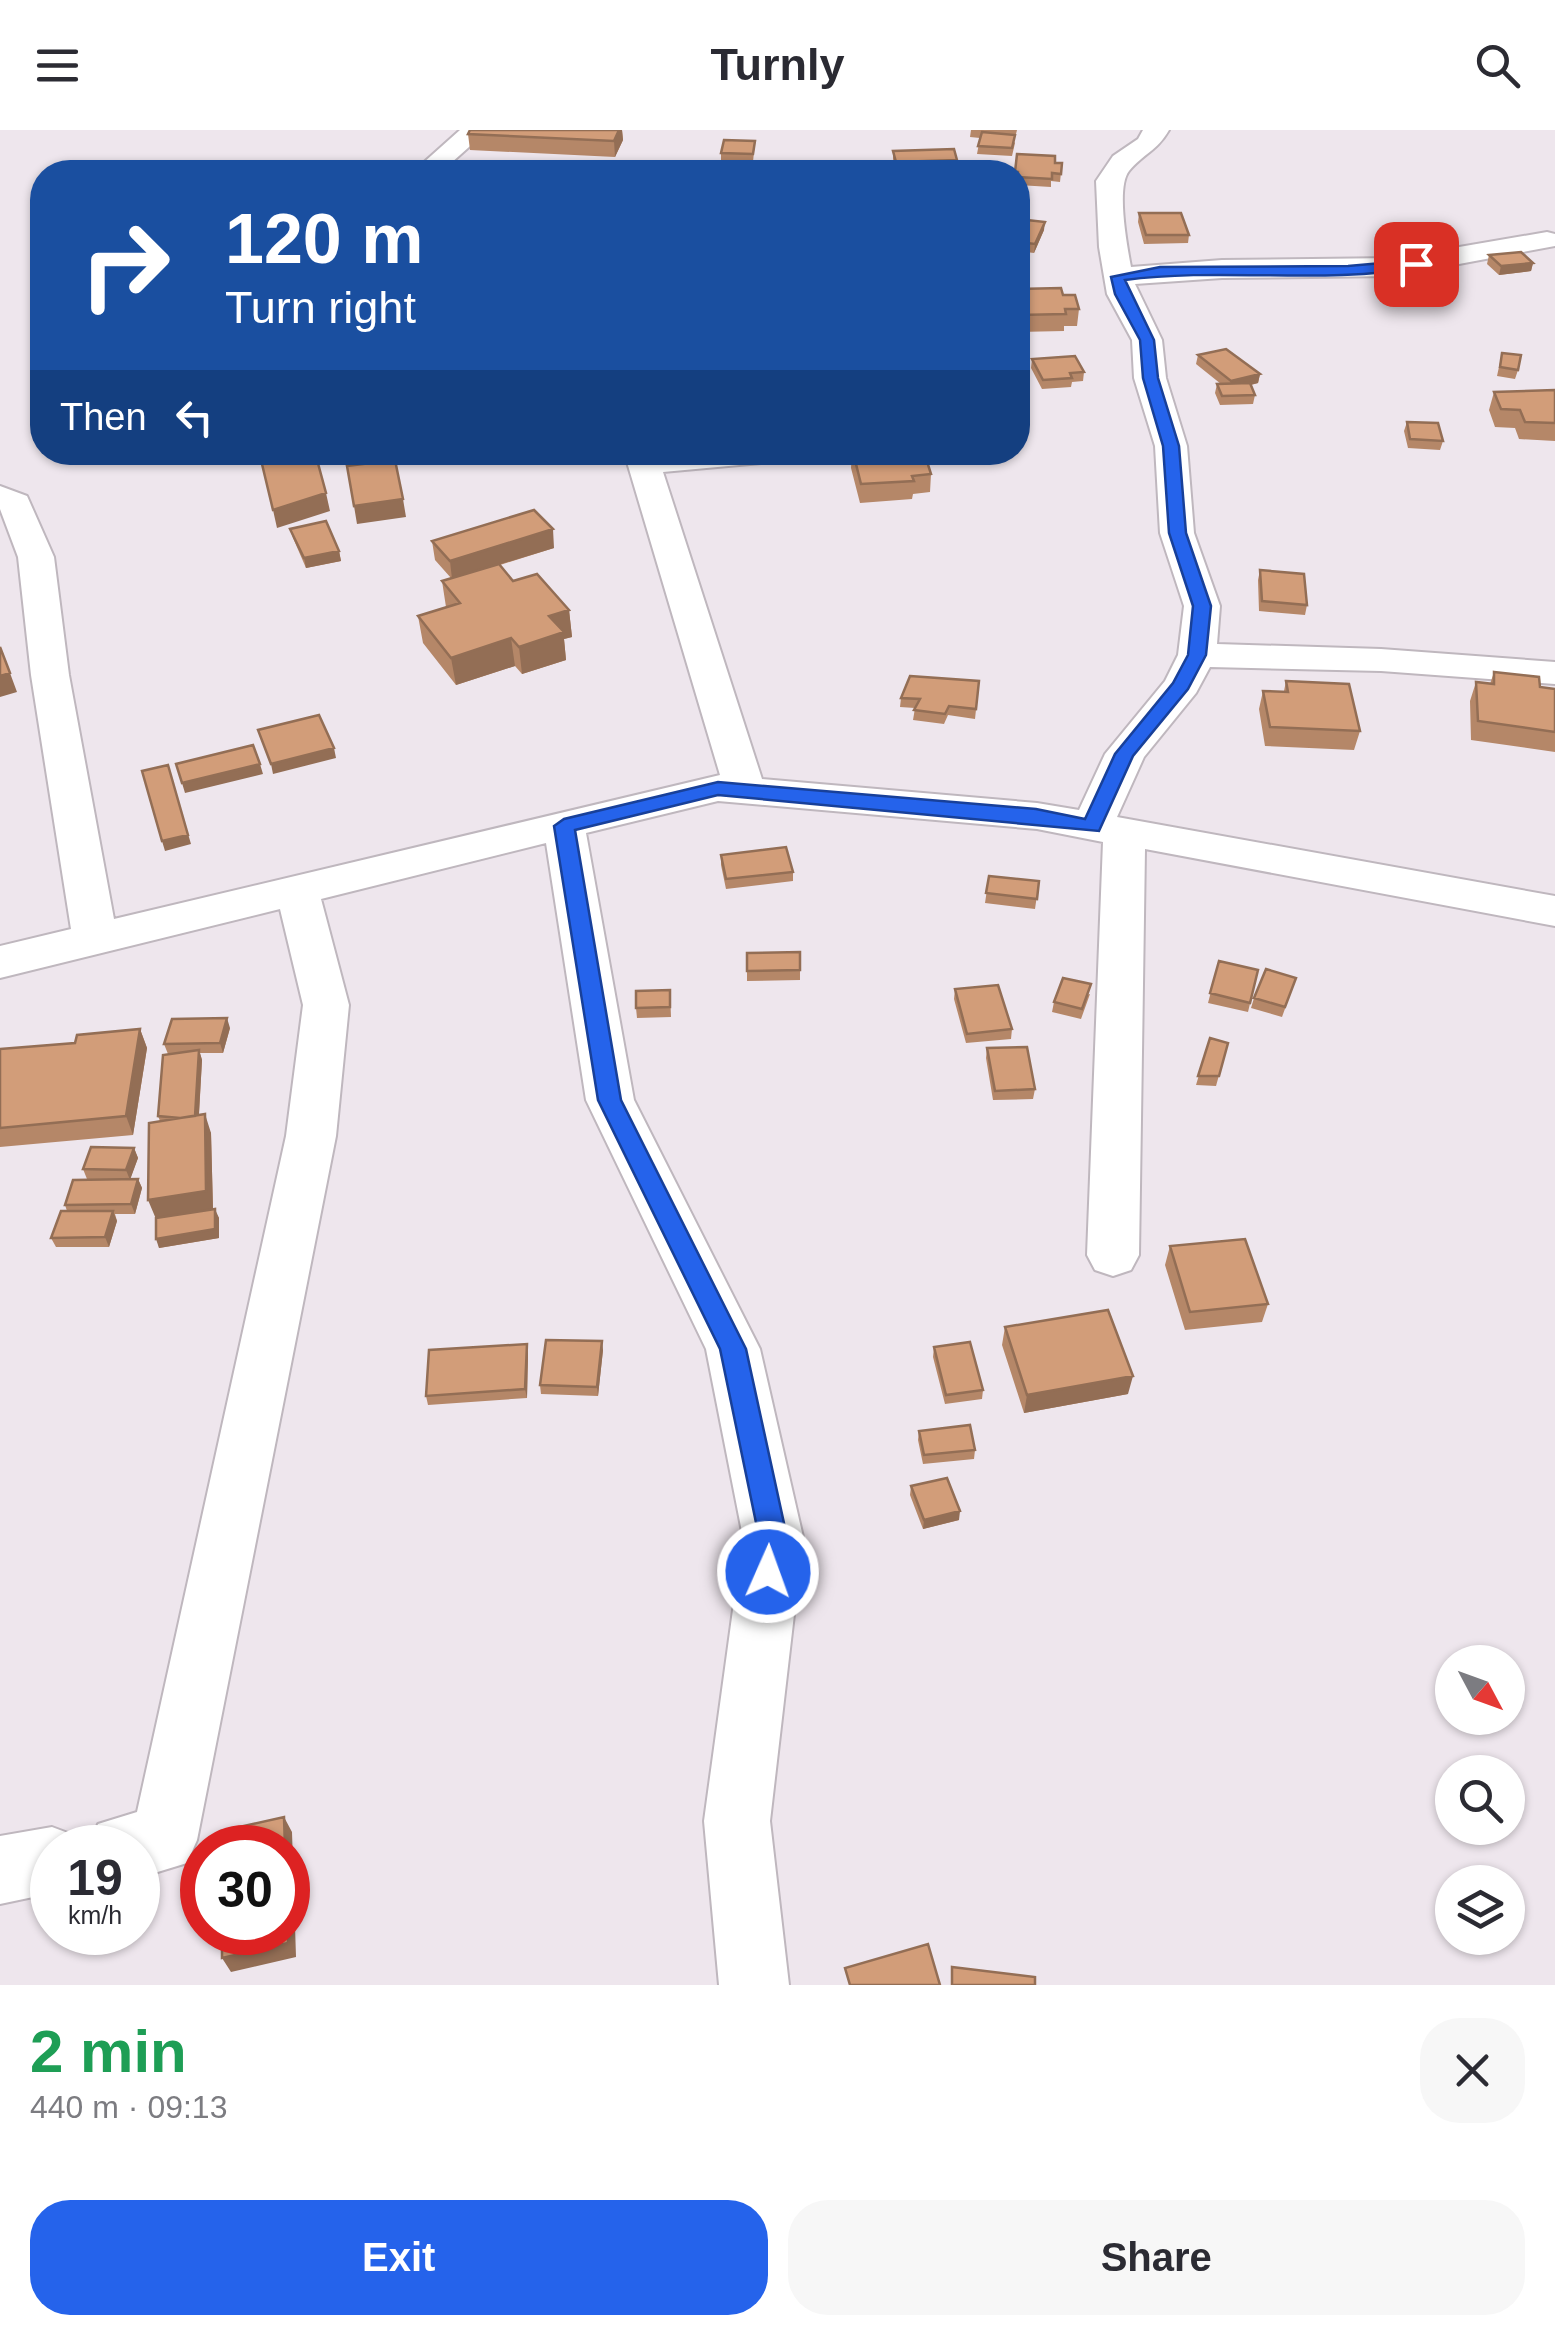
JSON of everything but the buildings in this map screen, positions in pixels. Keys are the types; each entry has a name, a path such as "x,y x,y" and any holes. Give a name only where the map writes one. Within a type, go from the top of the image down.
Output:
{"street":[{"path":"440,160 476,130"},
{"path":"1113,1255 1108,829 1124,754 1182,685 1197,655 1202,606 1178,533 1171,446 1150,378 1147,340 1122,294 1118,277 1108,181 1122,162 1148,144 1156,130"},
{"path":"1118,277 1207,270 1395,267 1547,240"},
{"path":"645,465 744,790"},
{"path":"0,496 15,503 18,563 50,675 95,939"},
{"path":"1197,655 1381,660 1555,672"},
{"path":"0,962 718,788 1036,816 1555,912"},
{"path":"564,826 610,1100 733,1349 773,1537 737,1821 754,1985"},
{"path":"160,1841 164,1840 312,1136 326,1005 297,890"},
{"path":"0,1870 30,1864"}],"route":[{"path":"768,1572 773,1537 733,1349 610,1100 564,826 718,788 1036,816 1092,826 1124,754 1182,685 1197,655 1202,606 1178,533 1171,446 1150,378 1147,340 1122,294 1118,277 1222,269 1348,270 1416,264"}]}
